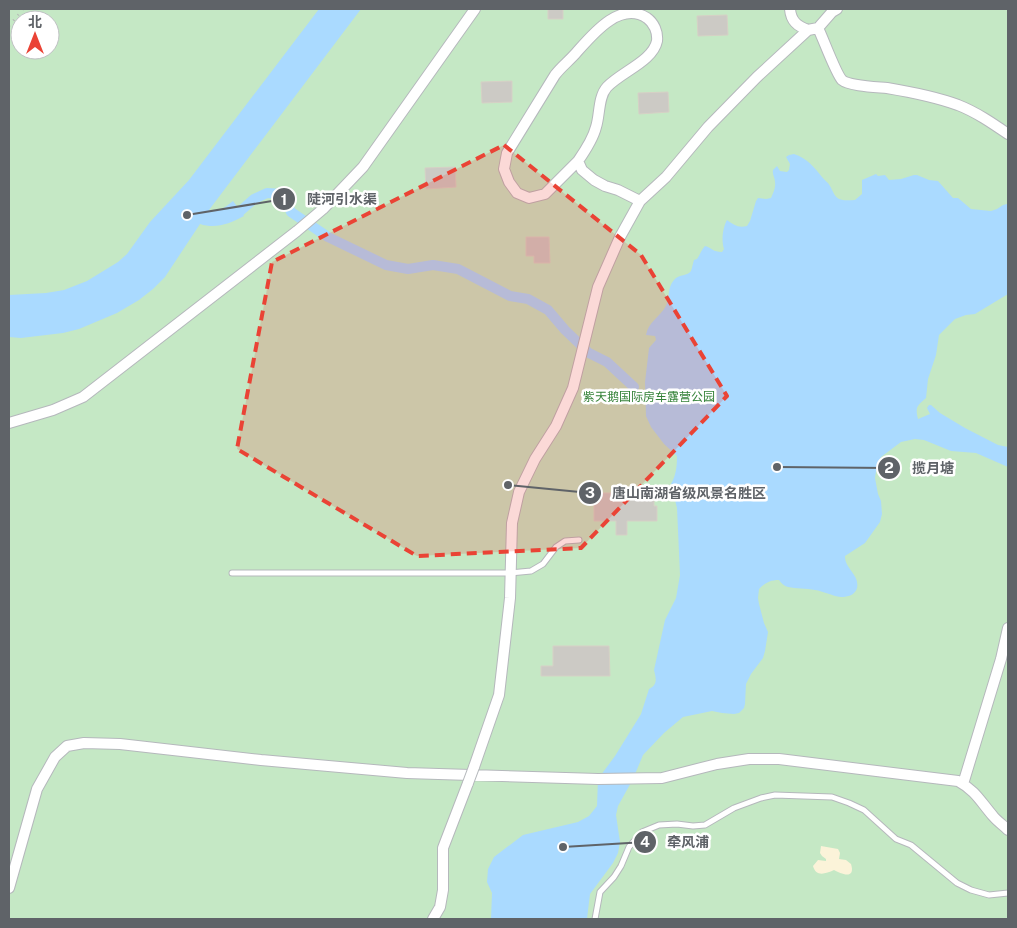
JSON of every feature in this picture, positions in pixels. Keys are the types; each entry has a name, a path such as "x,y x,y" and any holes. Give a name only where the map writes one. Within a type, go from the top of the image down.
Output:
{"street":[{"path":"9,423 53,410 83,397 323,209 363,167 475,9"},
{"path":"790,9 792,20 799,26 813,29 842,80 853,84 904,91 960,105 1008,134"},
{"path":"433,919 440,907 443,890 443,848 499,696 510,598 512,523 518,492 535,459 556,426 572,388 598,287 620,237 640,201 666,176 708,127 757,77 833,10"},
{"path":"629,12 638,13 649,19 657,31 654,48 647,58 618,77 606,89 600,105 596,128 578,161 545,194 529,198 517,193 509,182 504,169 507,153 561,67 614,16 629,12"},
{"path":"578,161 582,170 594,180 640,201"},
{"path":"963,784 1001,659 1008,628"},
{"path":"9,888 36,789 54,757 67,746 84,743 120,744 261,760 407,773 598,779 662,778 717,764 749,759 779,759 946,778 958,781 968,786 994,817 1008,830"}],"lane":[{"path":"232,574 531,571 543,564 556,547 565,541 579,540"},
{"path":"595,919 600,892 614,878 629,847 642,832 659,825 705,825 734,808 761,798 775,796 832,797 850,803 864,810 896,839 911,845 957,883 971,890 989,895 1008,893"}],"highlighted area":[{"path":"504,145 641,255 727,396 581,548 417,556 237,449 272,262"}],"green space":[{"name":"紫天鹅国际房车露营公园","path":"9,9 1008,9 1008,919 9,919"}],"sand":[{"path":"821,846 838,849 840,853 839,859 846,860 851,864 850,874 834,870 824,873 816,872 813,866 818,860 826,861 820,853"}],"water":[{"path":"319,9 361,9 209,210 222,208 233,201 244,216 222,225 200,224 165,277 139,300 117,313 79,329 63,333 21,338 9,337 9,295 64,290 87,281 118,262 127,254 150,222 189,180"},
{"path":"794,154 810,163 841,200 855,200 862,194 862,180 876,174 878,176 885,175 889,180 917,175 929,180 938,181 953,198 958,198 971,209 991,211 1003,205 1008,205 1008,294 975,314 955,319 939,335 936,355 928,379 926,398 919,405 917,412 918,419 930,414 927,408 931,405 940,413 965,428 998,445 1008,447 1008,467 976,453 951,451 924,440 915,439 901,442 881,457 877,465 875,478 881,501 882,514 880,522 865,543 845,556 845,560 856,579 857,588 855,592 846,597 834,596 812,589 788,587 779,580 768,582 759,589 759,604 768,632 763,658 746,684 744,708 739,713 734,714 712,711 683,717 643,755 633,779 618,806 616,815 620,842 618,853 613,863 590,894 587,919 491,919 492,893 487,882 488,869 494,857 523,835 578,822 589,816 597,806 598,779 641,714 649,689 655,683 654,670 665,620 676,598 680,575 677,508 671,484 676,471 677,456 664,444 651,427 646,416 645,382 649,348 656,340 655,336 646,335 647,330 666,306 670,286 674,280 690,273 694,260 697,259 705,246 722,252 724,249 724,226 727,220 736,226 747,226 758,198 771,198 775,186 773,170 777,166 780,171 787,172 790,164 786,157"}],"building":[{"path":"548,9 563,9 563,19 548,19"},
{"path":"727,15 728,35 698,36 697,16"},
{"path":"512,81 512,102 482,103 481,82"},
{"path":"668,92 669,112 639,114 638,93"},
{"path":"455,167 456,187 426,189 425,168"},
{"path":"526,237 549,237 550,263 534,263 534,256 526,256"},
{"path":"594,493 654,493 654,506 657,506 657,521 627,521 627,535 616,535 616,521 594,521"},
{"path":"553,646 609,646 610,676 541,676 541,666 553,666"}],"waterway":[{"path":"230,216 238,213 254,199 267,193 283,194 291,212 328,237 386,265 408,269 433,265 458,269 510,296 528,299 548,310 589,353 607,362 634,387"}],"railway":[{"path":"9,26 23,9"}],"place":[{"name":"陡河引水渠","path":"187,215"},
{"name":"揽月塘","path":"777,467"},
{"name":"唐山南湖省级风景名胜区","path":"508,485"},
{"name":"牵风浦","path":"563,847"}]}
